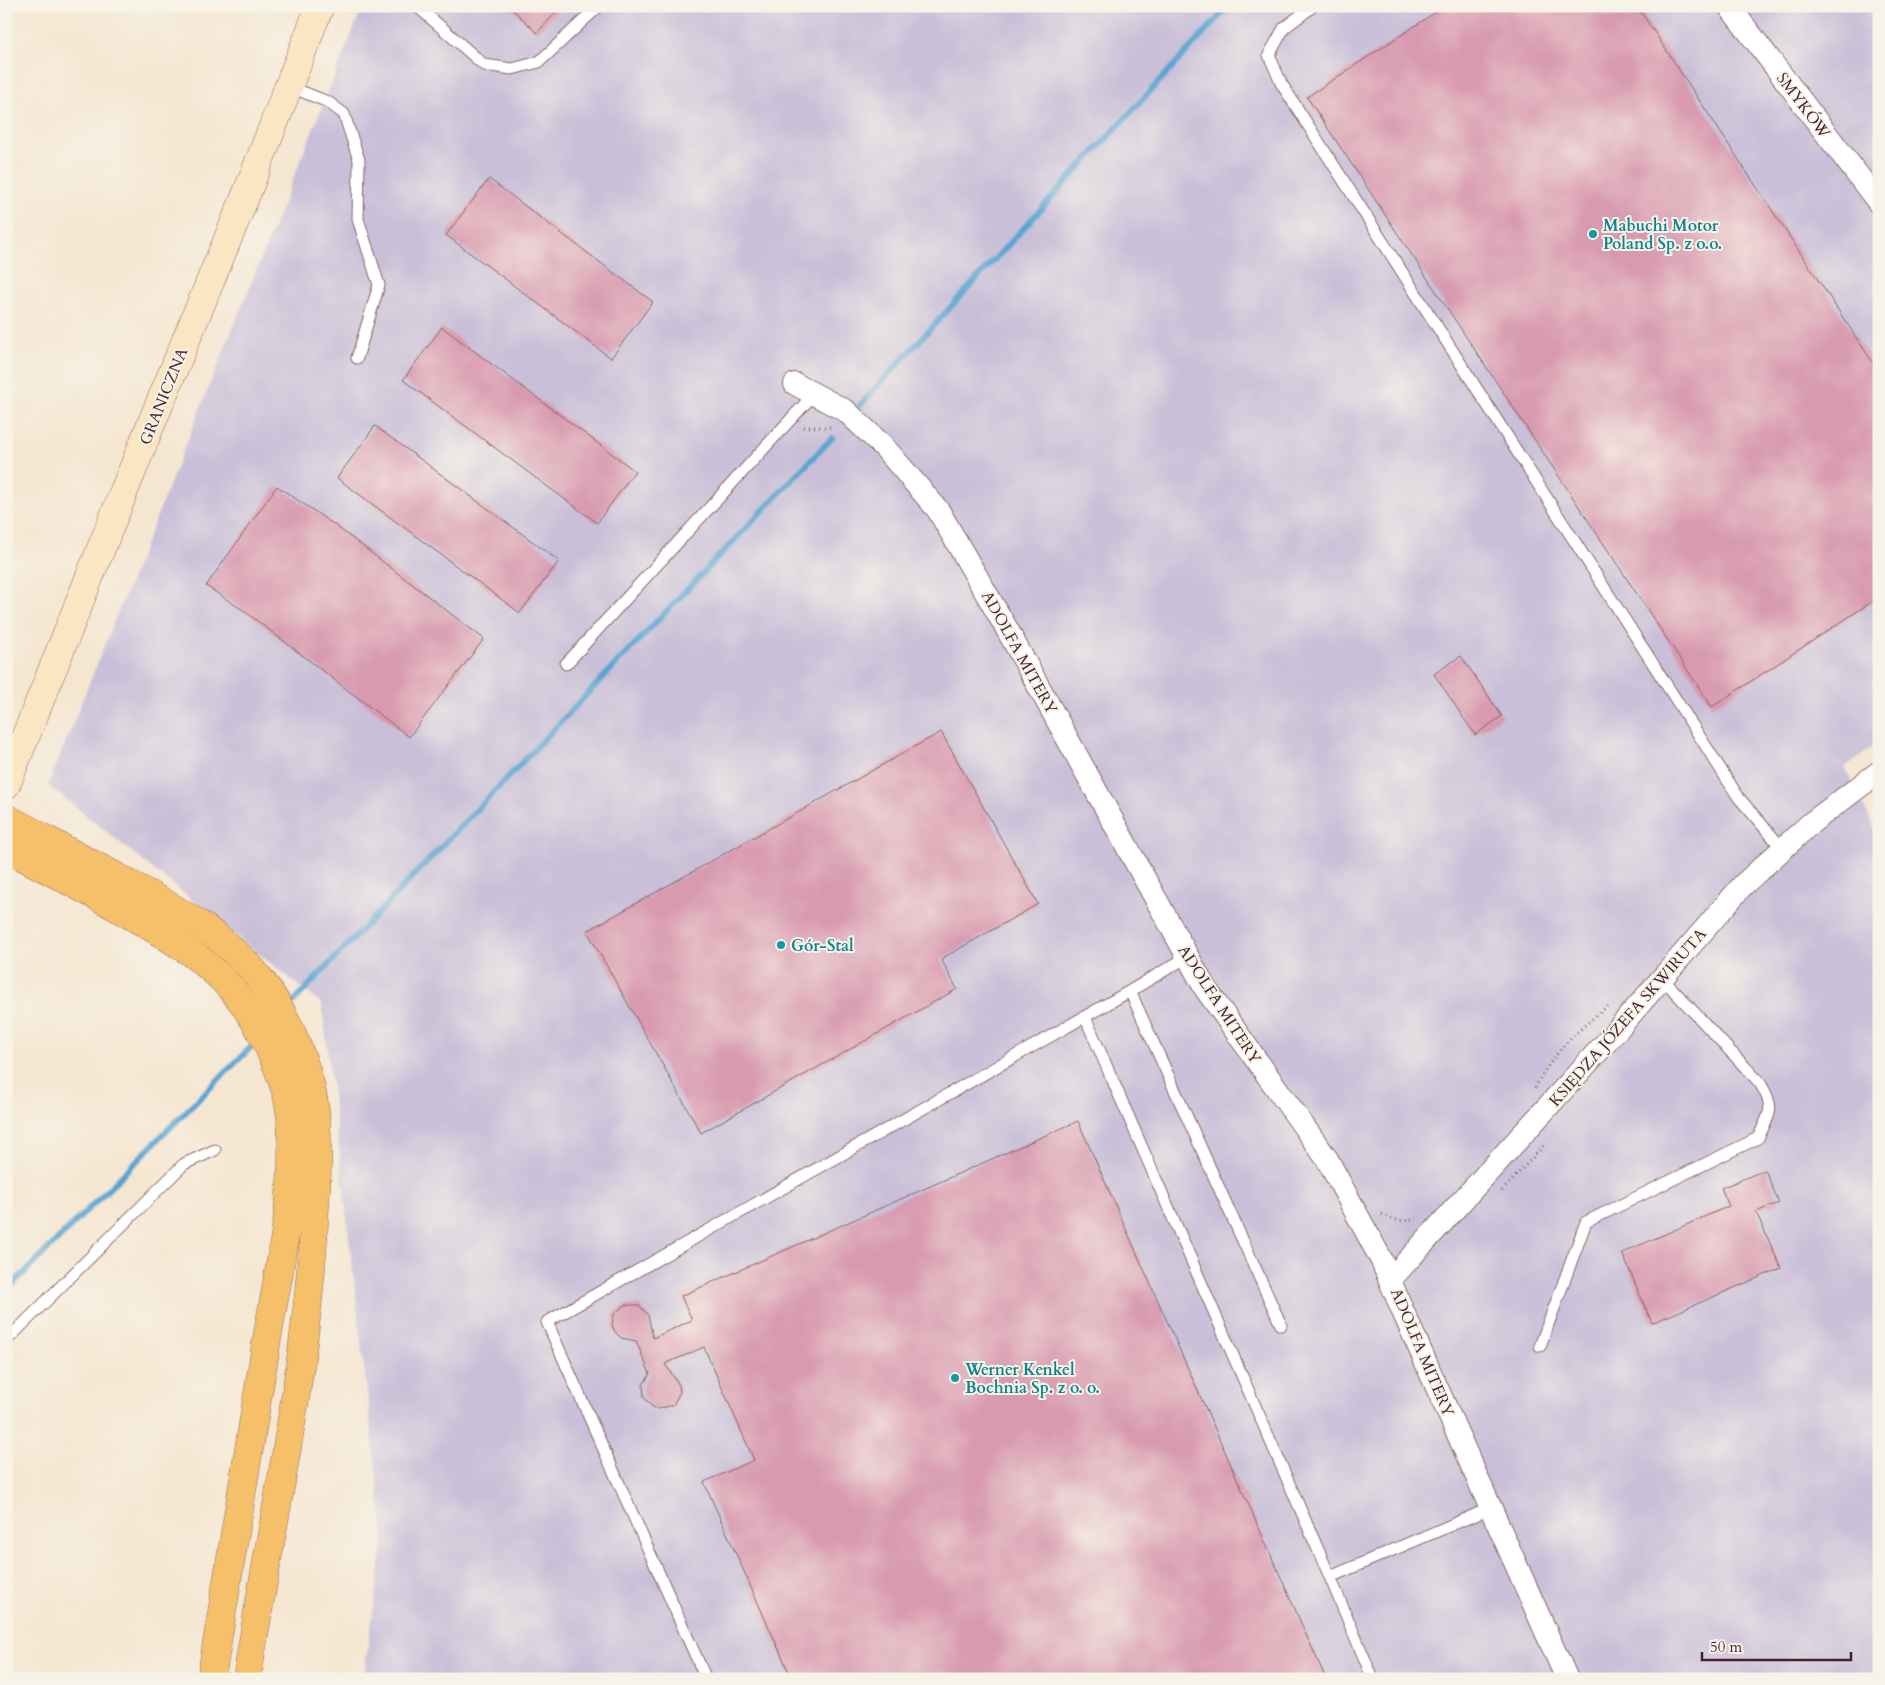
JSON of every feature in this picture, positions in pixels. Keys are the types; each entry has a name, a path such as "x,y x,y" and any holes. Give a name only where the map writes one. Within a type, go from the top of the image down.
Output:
{"highway":[{"path":"6,818 162,902 199,924 231,949 263,983 286,1022 308,1078 316,1119 317,1168 313,1250 306,1325 247,1679"},
{"path":"6,848 95,894 176,941 212,970 242,1002 263,1034 278,1072 291,1117 293,1166 211,1679"}],"main road":[{"name":"GRANICZNA","path":"6,786 147,434 248,190 320,6"}],"street":[{"name":"SMYKÓW","path":"1729,6 1879,203"},
{"name":"ADOLFA MITERY","path":"795,384 846,412 878,441 938,510 1004,624 1187,957 1226,1020 1327,1159 1391,1279 1401,1307 1568,1679"},
{"name":"KSIĘDZA JÓZEFA SKWIRUTA","path":"1391,1279 1662,978 1743,885 1782,848 1879,772"}],"lane":[{"path":"418,6 484,65 512,69 540,62 599,6"},
{"path":"1313,6 1284,28 1269,55 1281,83 1739,798 1782,848"},
{"path":"288,86 328,102 344,114 359,160 358,218 379,286 357,358"},
{"path":"566,664 814,394"},
{"path":"706,1679 547,1322 1085,1017 1187,957"},
{"path":"1540,1346 1586,1222 1758,1138 1768,1116 1770,1100 1760,1083 1662,978"},
{"path":"1130,991 1281,1325"},
{"path":"1085,1017 1373,1679"},
{"path":"6,1341 184,1164 215,1150"},
{"path":"1330,1577 1491,1508"}],"shaded area":[{"path":"363,6 1879,6 1879,742 1845,767 1879,838 1879,1679 363,1679 384,1539 322,1004 48,785"}],"building":[{"path":"509,6 562,6 537,33"},
{"name":"Mabuchi Motor Poland Sp. z o.o.","path":"1445,6 1637,6 1879,372 1879,597 1712,707 1307,97"},
{"path":"489,179 653,302 611,358 446,235"},
{"path":"442,327 635,471 597,523 403,380"},
{"path":"375,426 559,561 520,613 337,478"},
{"path":"277,486 336,526 484,639 409,737 243,610 206,586"},
{"path":"1461,656 1502,716 1475,735 1434,674"},
{"name":"Gór-Stal","path":"941,732 1038,904 941,959 957,989 701,1133 587,931"},
{"name":"Werner Kenkel Bochnia Sp. z o. o.","path":"1078,1121 1326,1679 792,1679 704,1482 754,1460 704,1347 665,1364 679,1385 680,1392 673,1405 658,1409 651,1406 644,1397 643,1385 650,1374 636,1341 621,1338 615,1332 612,1325 614,1314 625,1305 639,1305 648,1315 653,1338 692,1320 681,1296"},
{"path":"1765,1170 1779,1203 1756,1212 1781,1268 1652,1323 1622,1253 1729,1206 1721,1188"}],"waterway":[{"path":"860,405 1229,6"},
{"path":"294,1001 832,438"},
{"path":"6,1291 250,1048"}],"place":[{"name":"Mabuchi Motor Poland Sp. z o.o.","path":"1593,234"},
{"name":"Gór-Stal","path":"781,945"},
{"name":"Werner Kenkel Bochnia Sp. z o. o.","path":"955,1378"}]}
